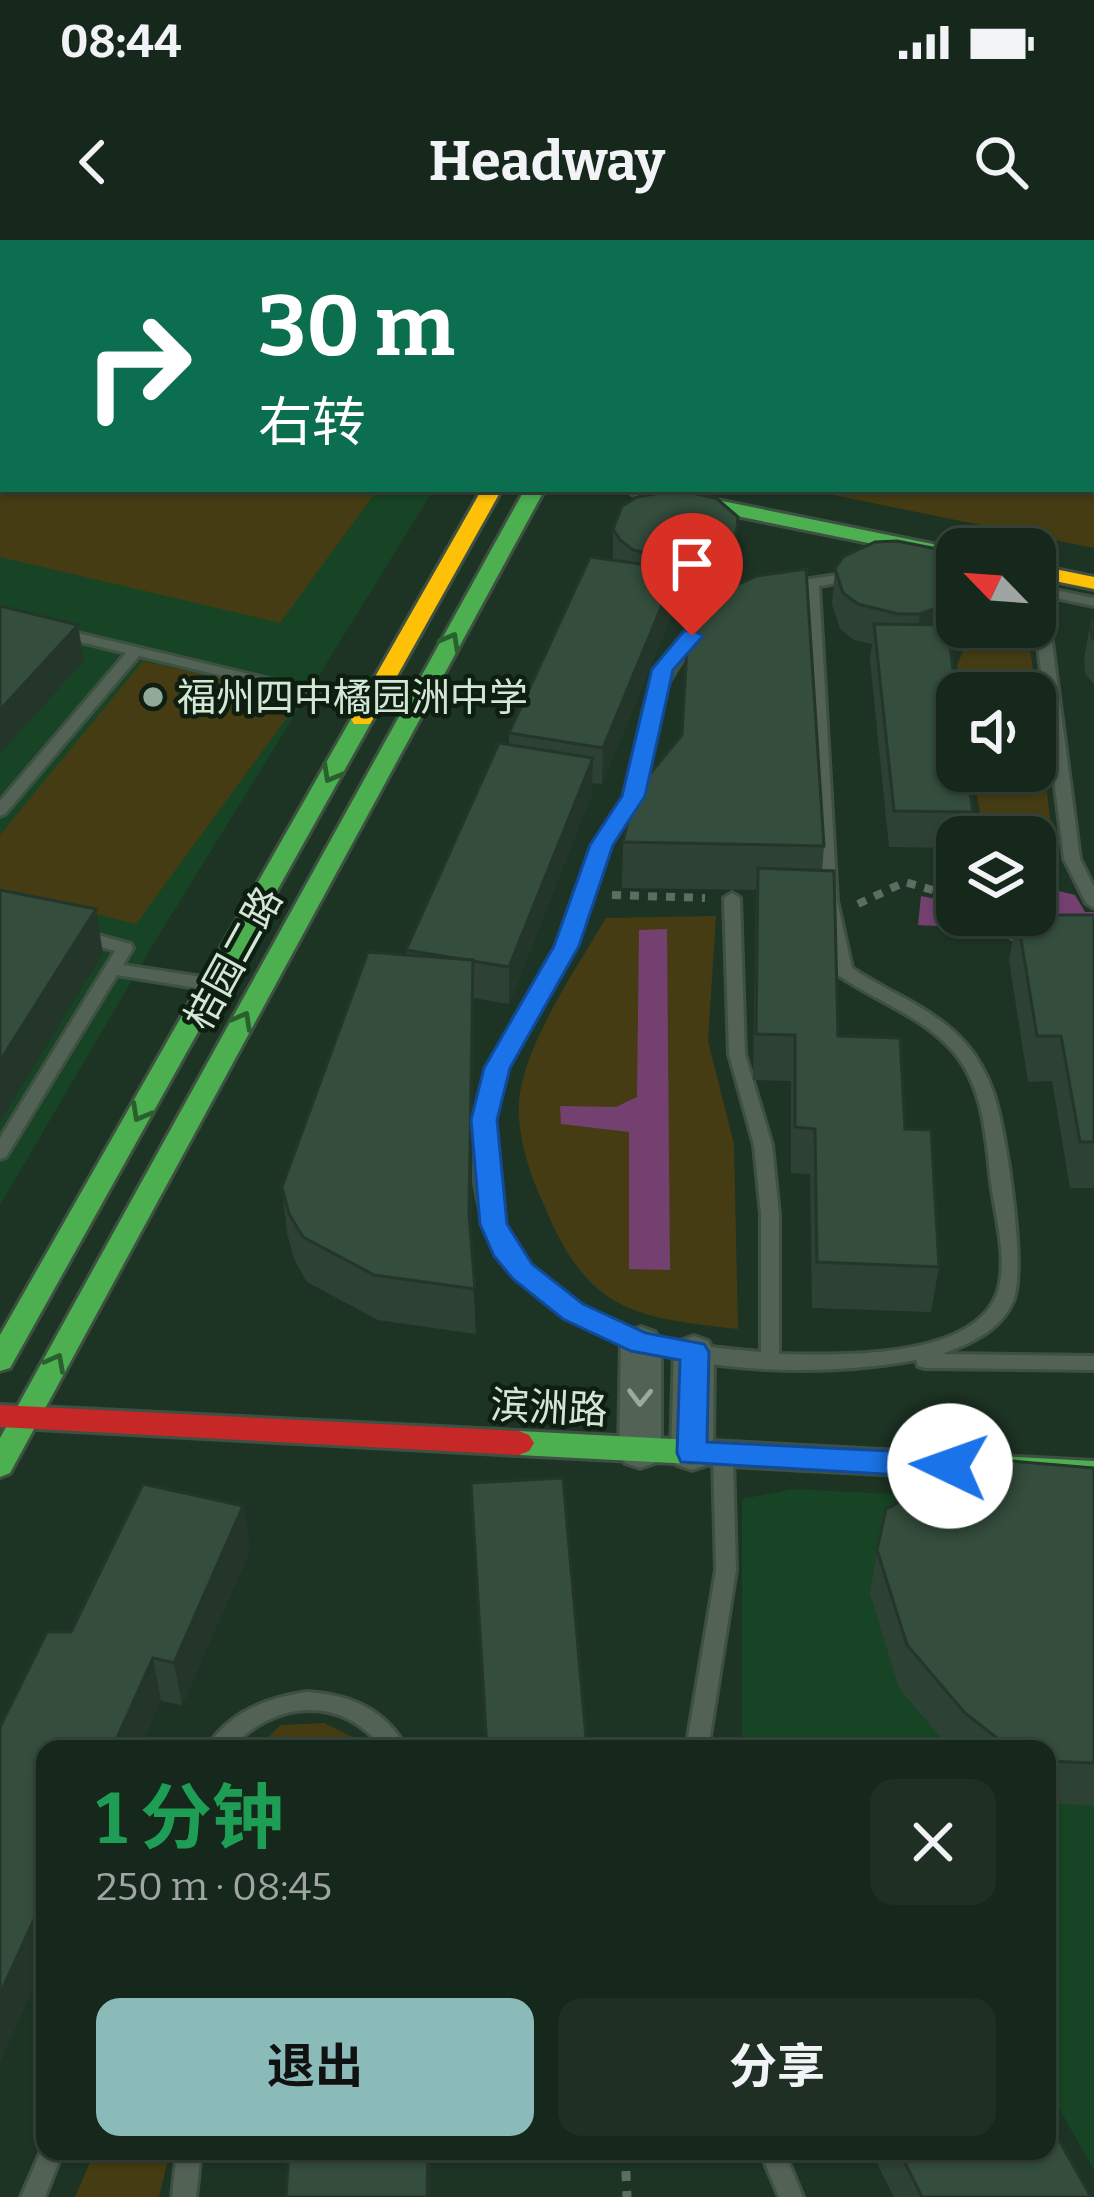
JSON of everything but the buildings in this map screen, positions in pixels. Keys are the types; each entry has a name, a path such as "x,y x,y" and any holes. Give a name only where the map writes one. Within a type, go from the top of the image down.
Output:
{"street":[{"name":"桔园二路","path":"0,1360 490,492"},
{"name":"桔园二路","path":"0,1465 13,1417 533,492"},
{"path":"649,492 936,551"},
{"path":"1056,583 1094,583"},
{"path":"640,1451 641,1343"},
{"path":"694,1352 708,1454"},
{"name":"滨洲路","path":"13,1417 1094,1473"}],"lane":[{"path":"758,594 870,574"},
{"path":"812,582 829,901 844,971 919,1014 965,1050 979,1074 993,1128 1011,1262 1003,1307 974,1336 919,1358 894,1361"},
{"path":"1056,590 1094,602"},
{"path":"723,610 675,651 663,669 633,796 602,845 567,946 497,1068 484,1120 489,1197 504,1248 558,1301 641,1343 770,1358 1094,1364"},
{"path":"45,629 369,707"},
{"path":"1044,648 1072,860 1094,903"},
{"path":"0,811 136,652"},
{"path":"732,898 736,1054 763,1145 770,1214 770,1358"},
{"path":"0,1154 125,948 63,931"},
{"path":"112,969 212,985"},
{"path":"698,1740 726,1570 708,1454"},
{"path":"223,1740 251,1713 280,1701 307,1698 361,1715 389,1740"},
{"path":"33,2197 47,2160"},
{"path":"184,2197 188,2160"},
{"path":"776,2160 791,2197"}],"path":[{"path":"829,901 860,904 905,882 936,891"},
{"path":"625,2160 627,2197"}],"shaded area":[{"name":"福州四中橘园洲中学","path":"0,492 432,492 151,948 0,1205"},
{"path":"0,492 376,492 280,623 0,557"},
{"path":"818,492 1094,492 1094,548 1056,540 1056,528 995,528"},
{"path":"965,648 1030,648 1033,672 958,672"},
{"path":"143,661 302,697 136,924 0,890 0,835"},
{"path":"976,792 1047,792 1050,816 980,816"},
{"path":"1056,890 1075,895 1085,912 1094,912 1094,949 1031,953 1003,936 1056,936"},
{"path":"921,896 936,899 936,926 918,925"},
{"path":"716,916 708,1041 734,1144 738,1329 638,1312 594,1285 575,1264 541,1198 524,1150 519,1112 531,1054 606,918"},
{"path":"667,929 670,1270 629,1269 629,1132 561,1124 560,1106 616,1107 637,1097 639,930"},
{"path":"793,1489 1094,1504 1094,2170 1056,2103 1056,1740 742,1740 742,1499"},
{"path":"324,1723 358,1740 265,1740 281,1725"},
{"path":"91,2160 168,2160 159,2197 75,2197"}],"traffic: fast":[{"path":"0,1465 533,492"},
{"path":"649,492 936,551"},
{"path":"0,1360 362,719"},
{"path":"519,1443 1094,1473"}],"traffic: slow":[{"path":"362,719 490,492"},
{"path":"1056,575 1094,583"}],"traffic: jam":[{"path":"0,1416 519,1443"}],"place":[{"name":"福州四中橘园洲中学","path":"153,697"}],"route":[{"path":"692,636 663,669 633,796 594,863 567,946 497,1068 484,1120 494,1224 504,1248 523,1272 573,1311 641,1343 694,1352 692,1453 950,1466"}]}
